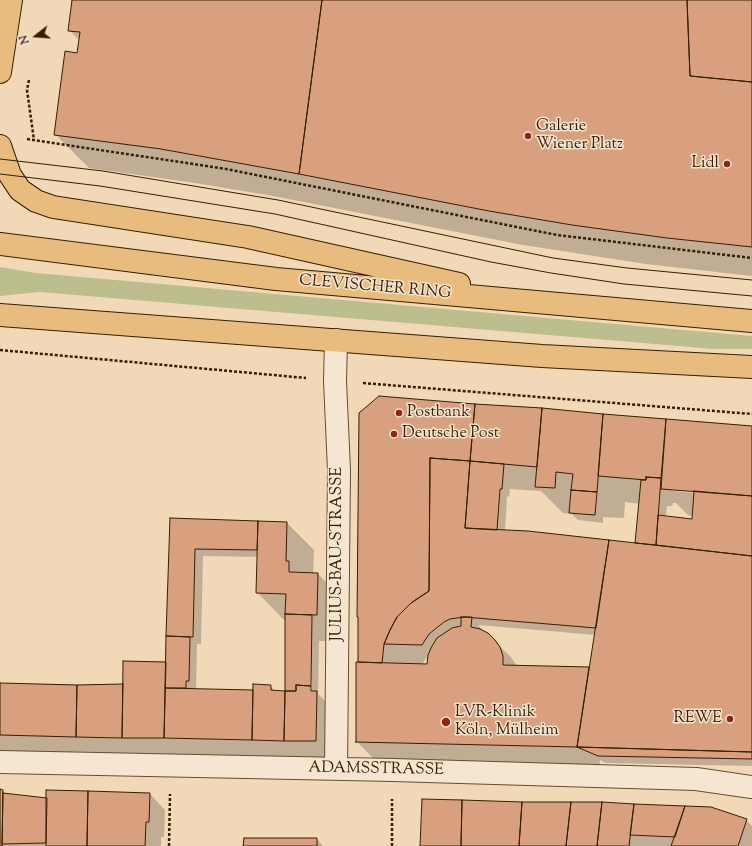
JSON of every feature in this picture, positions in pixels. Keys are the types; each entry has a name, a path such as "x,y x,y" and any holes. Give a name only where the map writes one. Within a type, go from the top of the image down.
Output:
{"main road":[{"path":"0,72 11,0"},
{"path":"0,146 10,175 20,190 36,201 54,207 248,237 546,303"},
{"name":"CLEVISCHER RING","path":"0,244 276,279 752,321"},
{"path":"0,315 542,356 752,367"}],"street":[{"name":"JULIUS-BAU-STRASSE","path":"336,340 335,381 339,470 336,768"},
{"name":"ADAMSSTRASSE","path":"0,762 336,768 696,779 752,787"}],"path":[{"path":"29,75 27,90 34,140"},
{"path":"20,138 226,170 557,235 752,258"},
{"path":"0,350 335,381 752,414"},
{"path":"169,846 171,765"},
{"path":"392,846 393,770"}],"green space":[{"path":"0,267 36,273 752,336 752,349 714,349 40,292 0,296"}],"building":[{"path":"72,0 322,0 299,174 161,149 54,135 65,51 77,53 80,32 68,31"},
{"name":"Galerie Wiener Platz","path":"322,0 687,0 690,76 752,82 752,247 667,238 572,225 489,211 299,174"},
{"path":"687,0 752,0 752,82 690,76"},
{"path":"379,396 475,404 470,461 430,458 429,591 411,603 397,617 384,644 382,663 358,662 357,617 359,413"},
{"path":"475,404 542,408 537,467 470,461"},
{"path":"542,408 603,414 597,492 571,490 573,474 556,472 555,488 535,487"},
{"path":"603,414 666,419 661,478 646,477 646,480 598,476"},
{"path":"666,419 752,426 752,496 661,489"},
{"path":"430,458 470,461 465,528 528,531 609,540 596,628 464,617 450,619 444,622 429,634 422,645 384,644 397,617 411,603 429,591"},
{"path":"470,461 504,464 502,489 500,489 497,530 465,528"},
{"path":"646,477 661,478 656,545 635,543 641,480 646,480"},
{"path":"571,490 597,492 595,515 569,513"},
{"path":"694,491 752,496 752,556 656,545 658,515 692,519"},
{"path":"170,518 258,521 257,550 195,549 193,637 166,636"},
{"path":"258,521 287,522 286,561 289,561 289,572 318,573 317,615 285,614 286,594 256,593"},
{"path":"609,540 752,556 752,752 577,747"},
{"path":"285,614 312,615 311,686 296,685 296,691 285,691"},
{"path":"461,617 472,617 471,627 488,633 495,640 500,647 503,656 503,665 589,667 577,747 355,742 356,662 427,664 428,655 437,638 452,628 461,626"},
{"path":"166,636 190,637 189,681 186,681 186,688 165,688"},
{"path":"123,661 166,662 164,738 122,738"},
{"path":"0,683 77,685 76,737 0,735"},
{"path":"123,684 122,738 76,737 77,685"},
{"path":"253,684 271,685 271,690 285,691 284,741 252,740"},
{"path":"296,685 311,686 311,691 317,691 316,741 284,741 285,691 296,691"},
{"path":"165,688 253,690 252,740 164,738"},
{"path":"577,747 752,752 752,759 598,756"},
{"path":"0,789 3,790 2,846 0,846"},
{"path":"46,790 88,791 87,846 46,846"},
{"path":"88,791 150,793 149,822 146,822 145,846 87,846"},
{"path":"3,793 47,798 46,843 2,844"},
{"path":"422,799 462,800 461,846 420,846"},
{"path":"462,800 522,802 519,846 461,846"},
{"path":"522,802 571,802 566,846 519,846"},
{"path":"571,802 602,802 597,846 566,846"},
{"path":"602,802 634,804 629,846 597,846"},
{"path":"634,804 685,806 675,837 630,835"},
{"path":"685,806 711,807 747,819 738,846 671,846"},
{"path":"244,838 317,838 317,846 243,846"}],"tram line":[{"path":"0,159 103,171 278,200 553,258 627,268 752,280"},
{"path":"0,174 100,186 275,214 491,262 551,273 624,284 752,296"}],"place":[{"name":"Galerie Wiener Platz","path":"528,136"},
{"name":"Lidl","path":"727,164"},
{"name":"Postbank","path":"399,413"},
{"name":"Deutsche Post","path":"394,434"},
{"name":"REWE","path":"730,719"},
{"name":"LVR-Klinik Köln, Mülheim","path":"446,722"}]}
